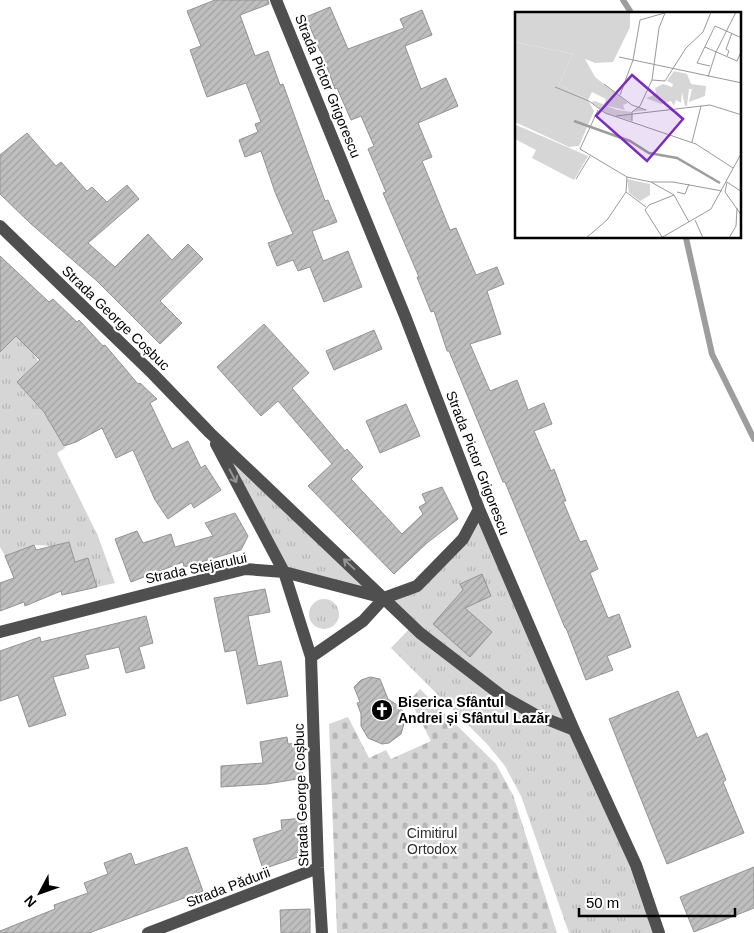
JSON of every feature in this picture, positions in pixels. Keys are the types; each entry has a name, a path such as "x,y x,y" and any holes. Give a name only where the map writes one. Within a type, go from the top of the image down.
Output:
{"street":[{"name":"Strada Pictor Grigorescu","path":"276,0 405,316 480,509 574,730 636,865 659,933"},
{"name":"Strada George Coșbuc","path":"0,226 153,374 210,433 420,633 502,696 534,714 574,730"},
{"name":"Strada George Coșbuc","path":"210,433 284,572 311,657 322,933"},
{"path":"311,657 364,621 384,598 417,586 463,538 480,509"},
{"name":"Strada Stejarului","path":"0,632 245,569 284,572 384,598"},
{"name":"Strada Pădurii","path":"148,933 318,868"}],"green space":[{"path":"16,336 39,362 17,382 44,412 65,448 57,453 98,536 115,583 97,587 88,559 75,562 69,542 53,546 34,545 5,556 0,547 0,344 4,348"},
{"path":"210,433 384,598 284,572"},
{"path":"479,509 659,933 569,933 521,796 505,766 487,744 391,648 412,626 384,598 417,586"},
{"path":"324,599 335,603 339,614 335,625 324,629 313,625 309,614 313,603"},
{"name":"Cimitirul Ortodox","path":"420,689 496,764 513,795 557,933 337,933 329,724 348,717 369,758 386,750 391,759 431,741 410,700"}],"building":[{"path":"215,0 268,0 269,4 240,15 255,56 268,51 280,85 283,84 325,201 328,200 337,222 312,231 323,261 348,251 362,287 324,302 310,267 298,271 293,260 277,266 268,243 293,234 275,192 261,151 245,157 239,140 258,132 255,124 261,122 246,83 207,97 190,50 201,46 187,11"},
{"path":"330,7 348,49 404,28 400,19 422,10 432,35 405,46 421,89 446,78 458,106 418,123 432,157 422,161 450,230 456,228 476,275 497,267 504,284 487,291 501,334 470,344 490,391 517,380 528,410 544,403 552,424 534,431 551,471 554,469 566,501 563,501 580,542 586,540 598,569 590,573 608,618 619,614 631,647 607,656 613,670 586,680 505,482 503,482 449,351 447,351 434,311 431,312 417,277 419,277 383,193 386,192 368,149 374,146 361,116 351,120 337,88 335,89 306,17"},
{"path":"27,133 56,166 61,162 87,191 92,187 107,202 127,185 139,199 88,243 115,267 148,234 172,260 188,244 203,259 160,301 182,323 160,344 97,281 30,223 0,194 0,155"},
{"path":"0,256 49,302 53,299 77,322 79,320 103,346 105,345 138,384 140,383 157,399 150,403 172,449 188,441 201,468 205,465 221,490 194,508 191,503 168,519 155,500 133,450 116,458 102,428 76,442 64,446 44,412 17,382 40,360 16,336 0,352"},
{"path":"264,324 309,373 292,388 345,451 347,449 363,467 351,479 402,534 423,514 419,507 426,503 422,494 442,487 458,519 427,543 394,574 308,486 332,464 278,401 261,416 217,367"},
{"path":"374,330 382,349 334,370 326,351"},
{"path":"406,404 420,436 380,453 366,421"},
{"path":"235,513 248,536 241,550 184,567 183,562 131,582 115,539 137,531 143,543 171,534 175,547 213,536 205,523"},
{"path":"69,542 75,562 88,558 97,587 62,595 61,591 25,606 24,602 0,611 0,583 14,578 5,556 34,545 36,550"},
{"path":"482,574 491,596 465,608 492,632 470,657 433,624 463,590 460,584"},
{"path":"265,589 270,612 248,616 258,666 281,661 288,696 247,704 236,650 225,652 214,598"},
{"path":"146,616 153,643 139,647 145,668 126,673 119,647 85,655 89,668 53,677 66,715 29,727 18,695 0,701 0,651 40,637 41,642"},
{"name":"Biserica Sfântul Andrei și Sfântul Lazăr","path":"370,677 380,679 388,699 400,707 404,713 405,720 401,734 389,743 382,744 368,738 361,726 361,714 357,703 360,702 354,687 361,680"},
{"path":"678,691 697,738 707,733 726,780 723,782 744,833 667,864 609,719"},
{"path":"287,737 288,744 297,743 303,778 267,784 221,787 221,766 263,763 260,742"},
{"path":"304,818 307,854 263,869 253,839 282,830 281,820"},
{"path":"187,847 203,891 89,933 0,933 0,931 55,909 54,905 88,893 84,883 108,874 104,863 131,853 135,865"},
{"path":"754,867 754,908 694,932 680,897"},
{"path":"310,909 310,933 281,933 280,910"}],"waterway":[{"path":"623,0 631,12"},
{"path":"686,239 712,354 754,439"}],"place":[{"name":"Biserica Sfântul Andrei și Sfântul Lazăr","path":"382,710"}]}
